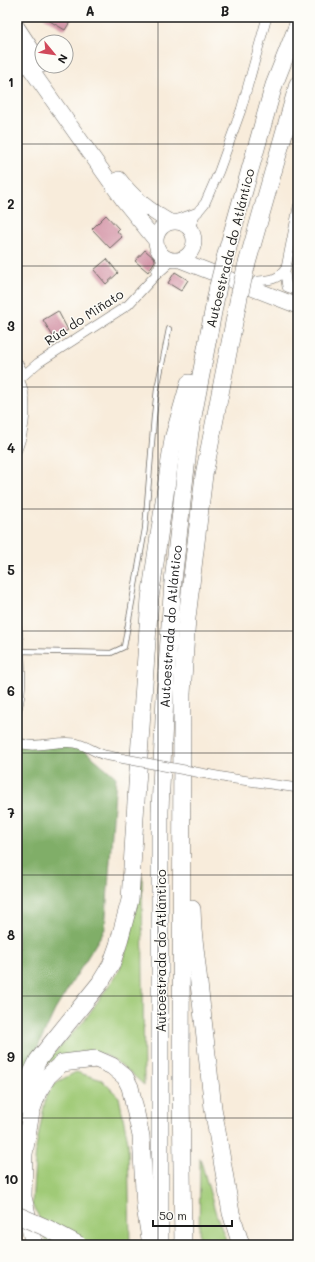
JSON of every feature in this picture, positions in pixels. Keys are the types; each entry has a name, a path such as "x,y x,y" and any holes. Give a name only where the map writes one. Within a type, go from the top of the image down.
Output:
{"highway":[{"name":"Autoestrada do Atlántico","path":"160,1245 160,811 165,696 173,581 190,432 217,289 274,85 298,24"},
{"name":"Autoestrada do Atlántico","path":"183,1245 181,1089 182,694 187,618 204,475 239,297 246,267 298,84"},
{"path":"17,1107 38,1060 100,983 111,965 130,900 137,777 151,591 173,439 217,289"},
{"path":"196,539 189,723 189,830 193,930 213,1108 232,1213 241,1245"},
{"path":"34,1245 23,1197 24,1154 31,1112 38,1092 48,1076 62,1063 96,1059 112,1066 125,1077 130,1087 140,1136 145,1207 151,1245"},
{"path":"17,1215 47,1228 79,1245"}],"main road":[{"path":"17,28 33,52"},
{"path":"17,50 30,66 123,200 168,254 298,306"},
{"path":"47,74 102,156 129,192 150,211 171,222 185,224 190,228 194,237 193,248 190,253 168,254"},
{"path":"168,254 158,231 161,227 171,222"},
{"path":"193,248 201,256 211,262 261,281 298,298"}],"street":[{"path":"190,228 193,219 205,203 219,171 241,110 266,17"},
{"path":"17,35 33,52"},
{"path":"287,287 285,273 295,235 298,207"},
{"path":"171,222 198,212"},
{"name":"Rúa do Miñato","path":"20,378 38,362 128,305 154,277 161,263 168,254"},
{"path":"261,281 281,275 286,268"},
{"path":"261,281 298,291"},
{"path":"17,362 23,385 25,401 24,422 17,450"},
{"path":"17,418 21,434"},
{"path":"17,628 20,697 17,709"},
{"path":"17,742 28,745 75,743 89,747 104,755 228,778 298,788"}],"lane":[{"path":"19,651 110,653 124,647 146,529 157,389 169,330"}],"green space":[{"path":"17,736 82,748 116,777 105,929 55,1010 17,1092"},
{"path":"142,875 144,1085 116,1061 98,1053 74,1053 58,1058 42,1066 84,1021 119,971 130,940"},
{"path":"76,1072 102,1080 119,1097 128,1142 130,1245 47,1245 38,1215 32,1205 36,1148 46,1096 57,1082"},
{"path":"200,1158 216,1214 228,1245 199,1245"}],"building":[{"path":"43,17 73,17 65,30"},
{"path":"106,215 119,229 117,231 122,237 110,248 92,229"},
{"path":"145,250 155,259 148,272 135,261"},
{"path":"107,259 118,273 106,284 94,270"},
{"path":"175,272 188,280 181,291 168,283"},
{"path":"58,311 68,330 54,338 43,320"}]}
